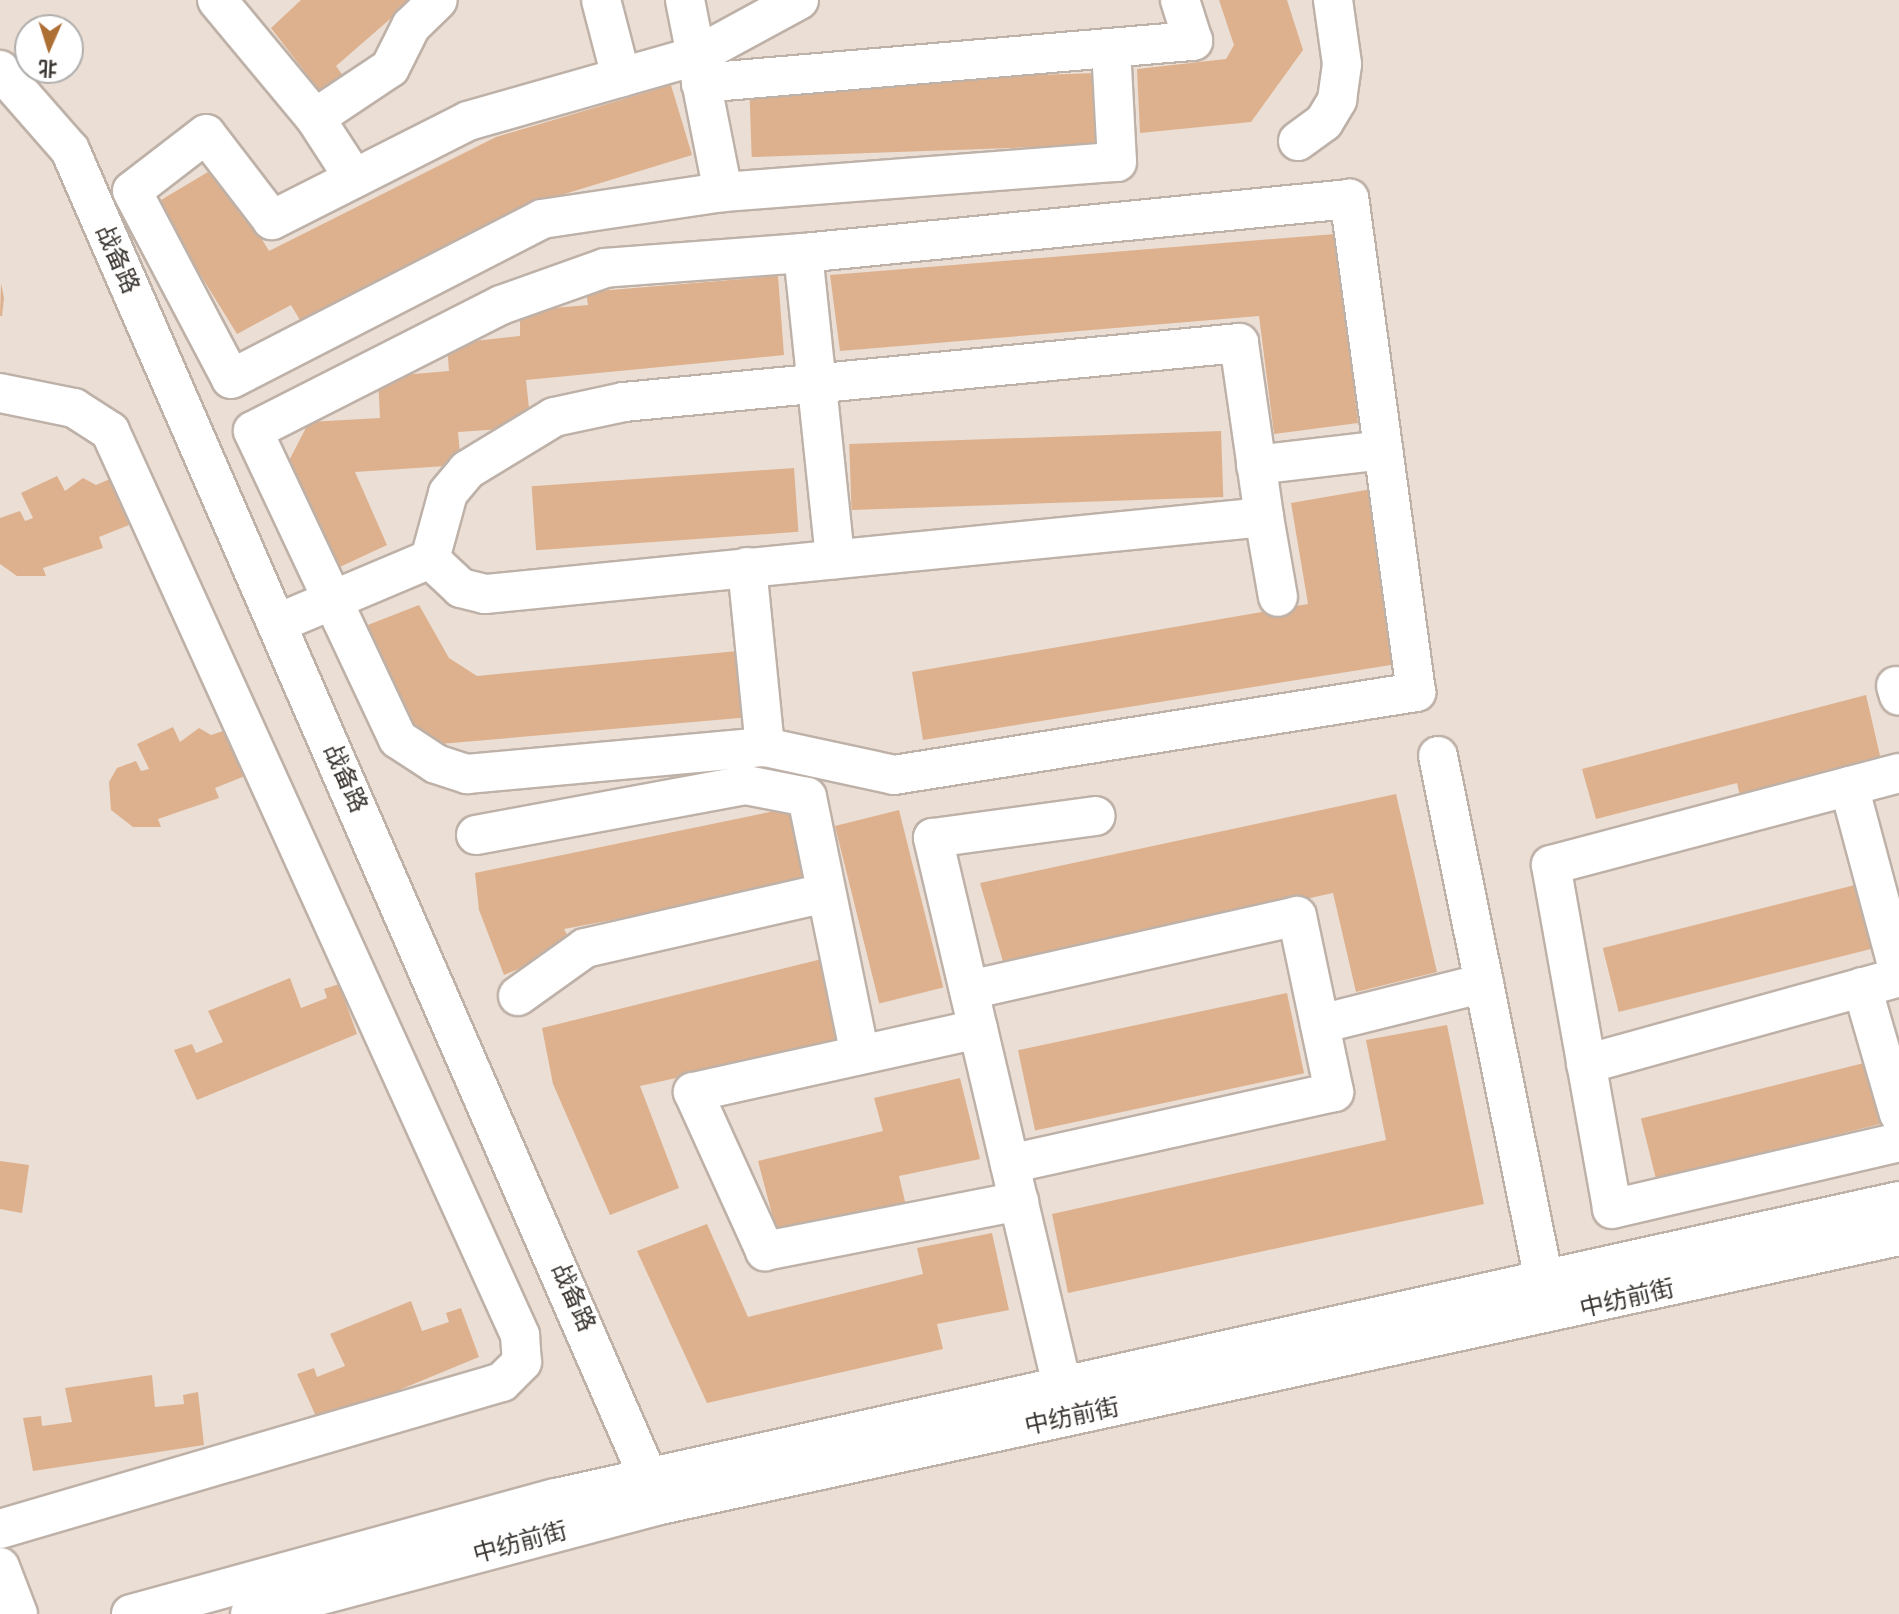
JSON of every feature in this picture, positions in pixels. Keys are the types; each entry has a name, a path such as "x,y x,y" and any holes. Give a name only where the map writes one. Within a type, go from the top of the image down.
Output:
{"street":[{"path":"315,118 390,68 411,26 438,0"},
{"path":"601,0 621,77"},
{"path":"685,0 723,192"},
{"path":"698,69 799,0"},
{"path":"1111,48 1117,162 723,192 542,219 231,379 132,191 206,134 272,220 468,121 621,77 698,69 1111,48 1193,41 1180,0"},
{"path":"1298,141 1324,122 1337,100 1342,64 1333,0"},
{"path":"222,2 315,118 354,178"},
{"name":"战备路","path":"0,70 70,150 655,1491"},
{"path":"1349,199 1416,692 894,775 765,747 467,774 446,767 398,739 329,601 253,431 501,305 605,268 803,253 1349,199"},
{"path":"803,253 835,558"},
{"path":"430,559 448,493 467,470 554,416 624,402 1239,343 1278,597"},
{"path":"0,393 74,408 110,431 520,1335 522,1362 502,1382 0,1529"},
{"path":"1256,465 1383,450"},
{"path":"430,559 461,588 485,594 1264,517"},
{"path":"278,623 430,559"},
{"path":"747,568 765,747"},
{"path":"1438,756 1548,1300 1899,1201"},
{"path":"1899,773 1550,864 1612,1209 1899,1142"},
{"path":"476,835 746,785 807,797 860,1055"},
{"path":"1586,1064 1899,975 1849,786"},
{"path":"1066,1402 933,838 1096,816"},
{"path":"518,996 585,948 826,893"},
{"path":"969,990 1297,916 1334,1092 1010,1164"},
{"path":"1320,1024 1483,983"},
{"path":"1862,987 1899,1114"},
{"path":"978,1029 693,1092 765,1251 1019,1201"},
{"name":"中纺前街","path":"250,1614 655,1491 1548,1300 1899,1236"},
{"path":"131,1614 655,1491"},
{"path":"0,1567 18,1614"}],"building":[{"path":"301,0 412,0 336,66 350,85 328,102 271,28"},
{"path":"1219,0 1287,0 1303,50 1251,122 1140,133 1137,69 1226,59 1234,45"},
{"path":"1096,73 1099,145 752,157 749,85"},
{"path":"671,85 692,155 522,207 303,325 291,305 237,334 156,203 218,166 269,251 496,137"},
{"path":"1335,234 1358,423 1274,434 1259,316 840,351 830,275"},
{"path":"778,276 784,355 526,380 531,427 458,432 461,465 355,472 387,545 329,572 280,478 309,422 380,418 378,377 449,371 447,344 520,336 520,311 588,305 586,292"},
{"path":"1,283 4,298 0,316"},
{"path":"1221,431 1223,497 852,510 849,444"},
{"path":"794,468 798,532 536,550 532,486"},
{"path":"57,476 65,491 83,478 96,485 110,479 129,525 99,537 103,548 43,568 46,576 17,576 0,564 0,518 20,511 25,521 33,518 21,493"},
{"path":"1372,489 1397,664 923,740 912,672 1308,604 1291,503"},
{"path":"419,605 449,658 477,676 748,650 751,717 428,745 400,726 355,630"},
{"path":"1866,695 1881,760 1740,796 1737,783 1596,819 1582,769"},
{"path":"173,727 180,742 199,728 211,735 226,730 245,776 215,788 219,798 158,819 161,827 133,827 111,810 109,782 117,768 136,761 141,771 149,769 137,744"},
{"path":"1396,794 1437,972 1356,992 1333,893 1004,965 980,883"},
{"path":"794,807 810,883 564,929 573,946 504,975 479,910 475,873"},
{"path":"899,810 943,988 879,1004 835,826"},
{"path":"1855,885 1871,949 1619,1012 1603,948"},
{"path":"826,958 843,1041 640,1086 679,1188 610,1215 553,1084 542,1028"},
{"path":"290,978 301,1008 327,998 324,989 339,984 357,1034 197,1100 174,1050 192,1044 196,1053 223,1042 208,1011"},
{"path":"1287,993 1304,1073 1035,1130 1018,1050"},
{"path":"1447,1025 1484,1204 1068,1293 1052,1214 1386,1140 1366,1040"},
{"path":"1868,1062 1883,1123 1656,1180 1641,1119"},
{"path":"960,1078 980,1159 899,1176 907,1210 778,1237 758,1161 883,1131 874,1098"},
{"path":"0,1161 29,1165 22,1213 0,1209"},
{"path":"707,1224 748,1317 923,1274 917,1248 992,1233 1009,1310 937,1324 943,1349 707,1403 637,1251"},
{"path":"411,1301 422,1331 449,1322 446,1313 461,1308 479,1357 319,1423 297,1374 314,1368 317,1377 345,1366 330,1334"},
{"path":"152,1375 155,1407 184,1404 183,1395 198,1392 204,1445 33,1471 23,1418 41,1416 42,1426 72,1422 65,1388"}]}
